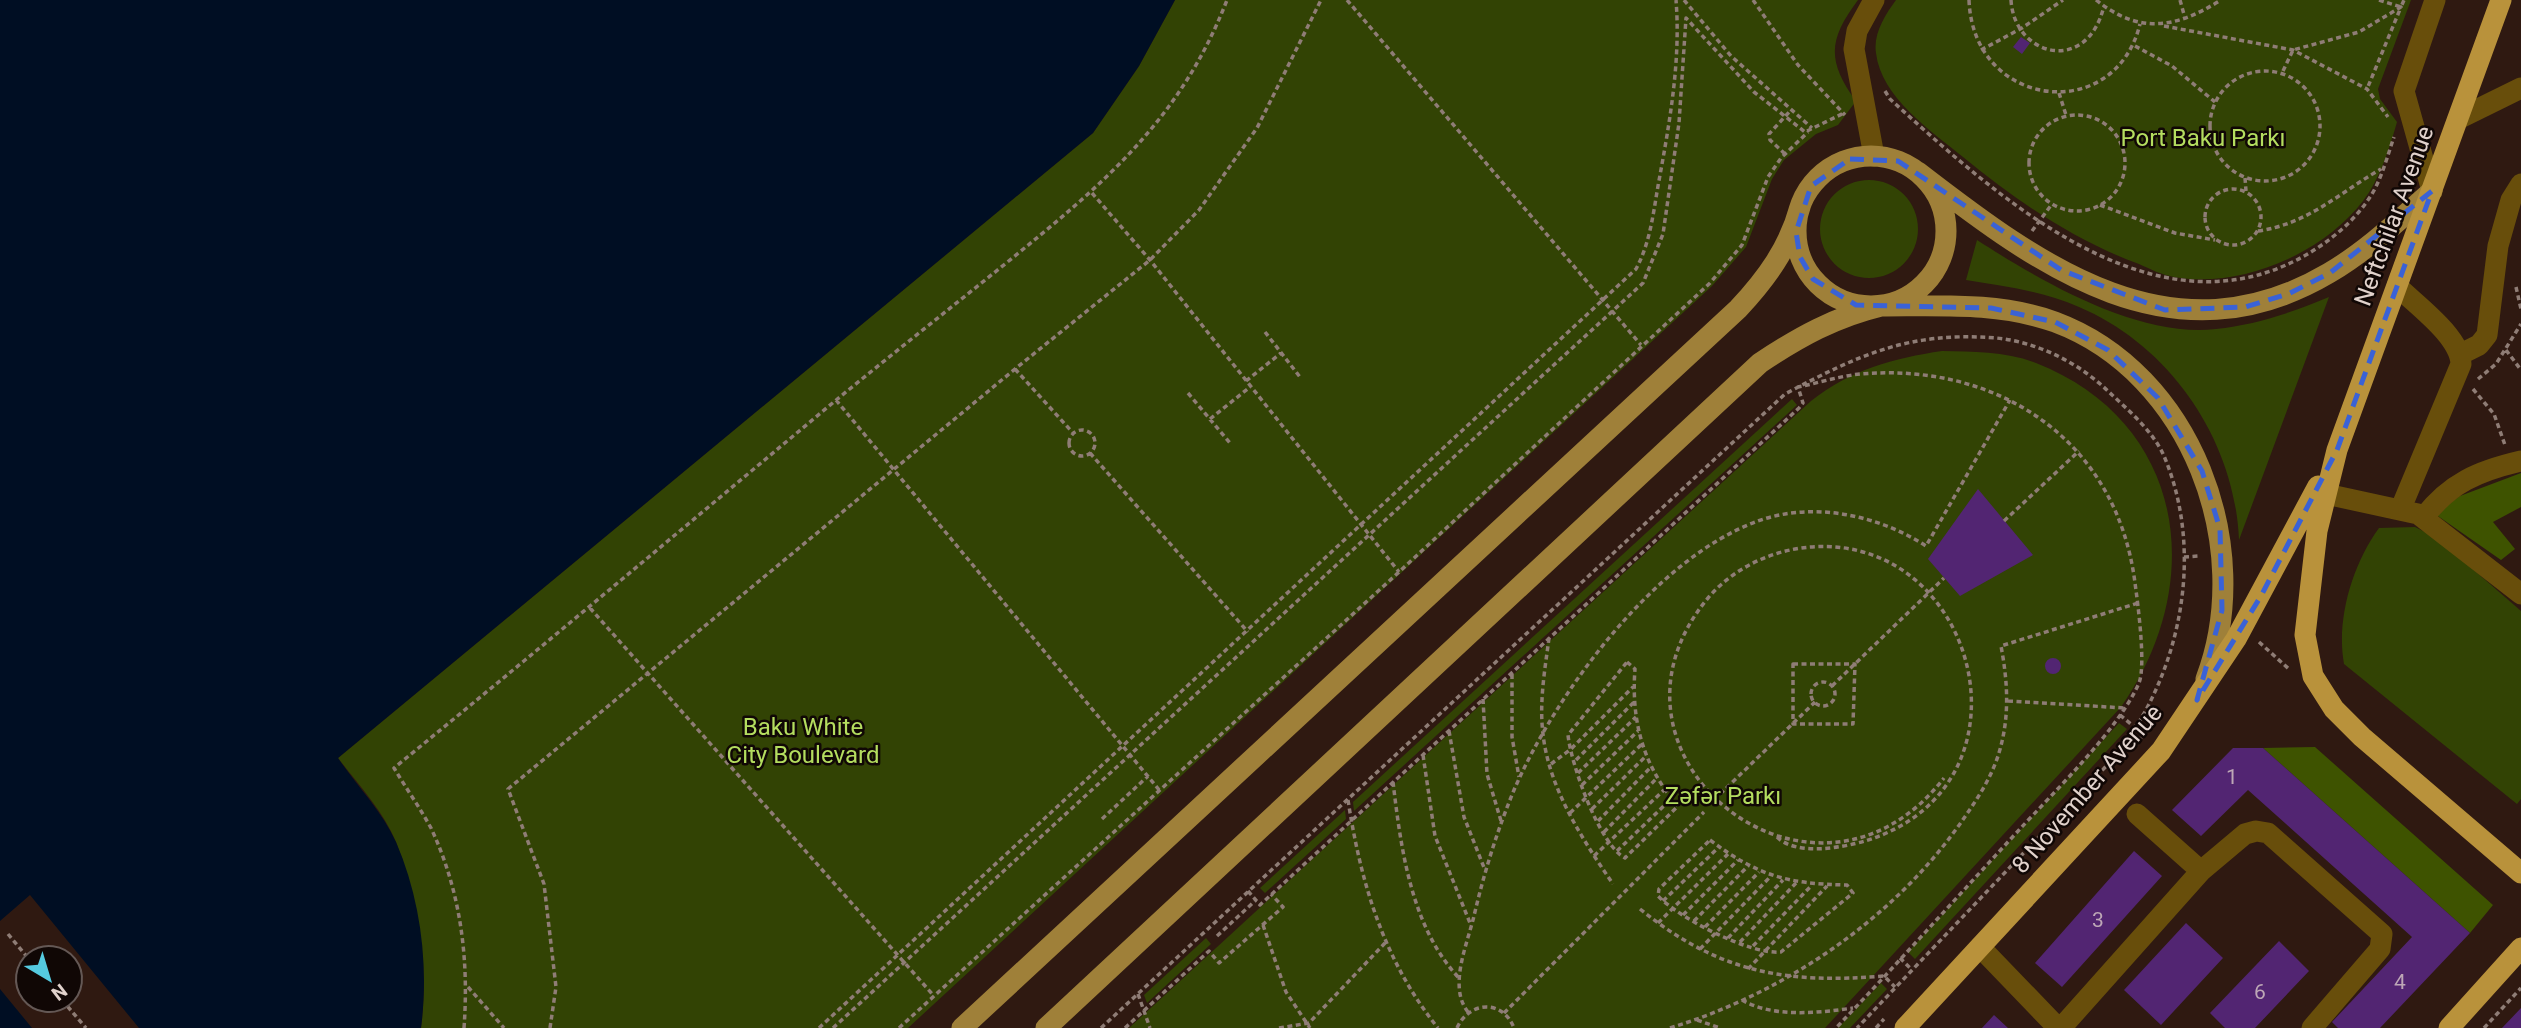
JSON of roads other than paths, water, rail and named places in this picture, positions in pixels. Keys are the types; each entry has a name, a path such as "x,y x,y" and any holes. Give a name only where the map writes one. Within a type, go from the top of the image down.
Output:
{"highway":[{"name":"Neftchilar Avenue","path":"2337,450 2501,0"},
{"path":"2337,450 2305,608 2305,635 2313,676 2334,709 2356,732 2521,873"},
{"name":"8 November Avenue","path":"1905,1028 2161,751 2242,628 2337,450"},
{"path":"2449,1028 2521,948"}],"main road":[{"path":"962,1028 1738,309 1763,282 1780,257 1811,186 1829,169 1850,159 1874,156 1898,161 1919,172 2020,247 2061,270 2110,292 2165,310 2203,311 2245,307 2288,294 2330,273 2432,191"},
{"path":"1046,1028 1760,363 1801,336 1835,319 1905,299 1925,284 1940,263 1946,239 1945,214 1935,191 1919,172"},
{"path":"1800,207 1796,232 1800,257 1813,279 1832,296 1856,305 1991,308 2055,322 2083,334 2108,350 2158,398 2186,439 2202,471 2220,529 2222,610 2216,646 2197,700"}],"street":[{"path":"1874,0 1857,31 1852,112 1874,156"},
{"path":"2432,191 2404,91 2435,0"},
{"path":"2458,119 2521,88"},
{"path":"2401,508 2461,359 2487,335 2498,246 2511,200 2521,184"},
{"path":"2397,286 2452,340 2461,359"},
{"path":"2423,518 2441,494 2456,484 2515,463"},
{"path":"2326,494 2401,508 2423,518 2521,594"},
{"path":"2137,814 2201,871"},
{"path":"1980,947 2060,1028 2201,871 2245,834 2256,831 2268,833 2382,934 2380,949 2312,1028"}],"water":[{"path":"0,0 1175,0 1139,66 1093,133 338,758 377,809 405,864 421,934 424,981 421,1028 0,1028"}],"park label":[{"name":"Port Baku Parkı","path":"2203,138"},
{"name":"Baku White City Boulevard","path":"803,741"},
{"name":"Zəfər Parkı","path":"1723,796"}]}
